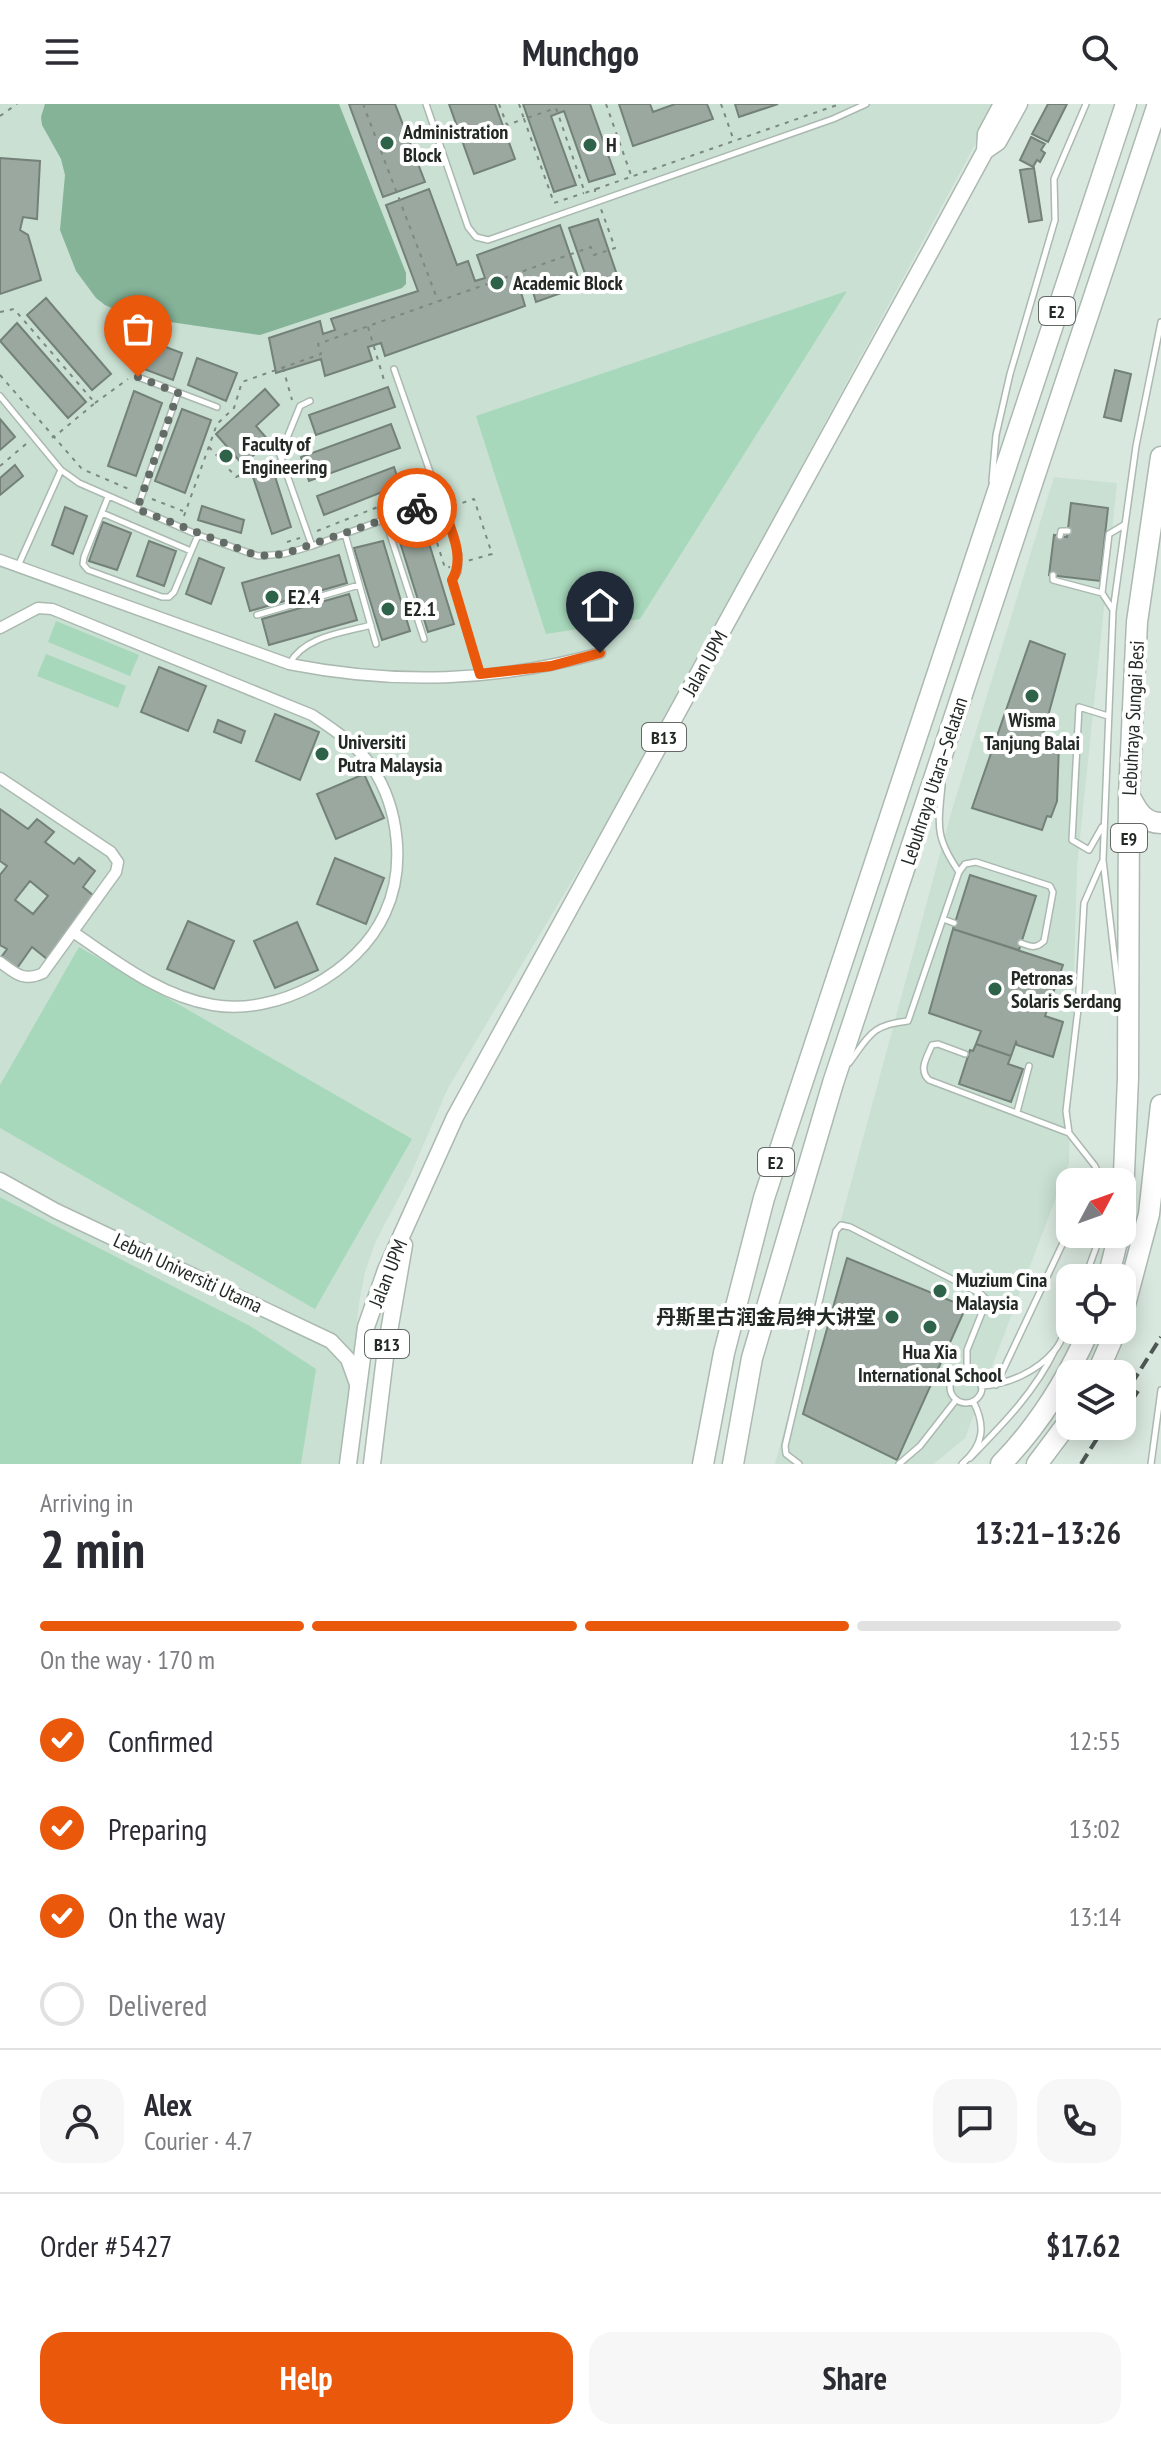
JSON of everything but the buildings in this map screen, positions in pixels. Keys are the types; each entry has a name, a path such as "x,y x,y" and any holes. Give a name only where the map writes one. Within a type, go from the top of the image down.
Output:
{"highway":[{"name":"Lebuhraya Utara–Selatan","path":"703,1464 724,1353 764,1198 1126,104"},
{"name":"Lebuhraya Utara–Selatan","path":"733,1464 752,1358 833,1083 1158,104"},
{"name":"Lebuhraya Sungai Besi","path":"1124,1168 1128,1077 1129,795 1137,622 1161,457"},
{"path":"1129,795 1139,814 1149,821 1161,823"},
{"path":"1136,1274 1155,1216 1161,1105"},
{"path":"1001,1464 1052,1402 1082,1344"},
{"path":"1037,1464 1056,1439"}],"main road":[{"name":"Jalan UPM","path":"348,1464 366,1327 386,1270 455,1117 985,151 986,134 1002,104"},
{"name":"B13","path":"985,151 998,142 1019,104"},
{"name":"Lebuh Universiti Utama","path":"0,1180 56,1211 331,1341 348,1359 357,1384"},
{"name":"Jalan UPM","path":"372,1464 384,1362 408,1224"}],"street":[{"path":"1,564 17,567 289,664 325,671 422,679 551,666 600,653"},
{"path":"0,628 38,608 52,609 312,715 344,737 371,766 388,802 398,845 395,883 386,913 370,939 342,966 288,999 254,1005 214,1005 159,988 73,932"},
{"path":"0,778 111,852 118,862 116,872 43,973 31,979 18,977 0,962"}],"lane":[{"path":"426,104 468,227 476,237 488,240 833,119 866,104"},
{"path":"988,518 1000,420 1010,374 1055,220 1054,179 1086,104"},
{"path":"1119,999 1103,860 1113,611 1124,525 1161,322"},
{"path":"394,369 459,555 458,572 452,580 480,674"},
{"path":"138,377 217,407"},
{"path":"137,509 178,393"},
{"path":"0,396 61,470 108,497 198,535 258,556 284,554 312,546 440,499"},
{"path":"310,401 300,406 280,455 312,546"},
{"path":"17,567 61,470"},
{"path":"108,497 84,557 83,564 88,570 169,597 174,592 198,535"},
{"path":"102,513 191,551"},
{"path":"385,519 424,639"},
{"path":"1113,611 1102,593 1107,534 1124,525"},
{"path":"1060,536 1061,531 1068,531"},
{"path":"345,534 376,644"},
{"path":"1053,575 1053,580 1102,593"},
{"path":"257,615 359,585"},
{"path":"289,664 296,651 307,644 371,625"},
{"path":"1104,824 1089,850 1072,840 1079,707 1108,716"},
{"path":"946,744 938,826 943,848 959,872"},
{"path":"1069,1133 1066,1111 1078,1009 1084,903 1103,860"},
{"path":"833,1083 873,1031 884,1024 908,1021 959,872 965,864 976,862 1050,886 1053,892 1044,941 1032,947 1021,943"},
{"path":"943,919 954,923"},
{"path":"1121,1015 1128,1077"},
{"path":"965,1054 938,1044 932,1045 922,1069 924,1075 929,1080 1069,1133 1096,1168"},
{"path":"1017,1112 1029,1066"},
{"path":"799,1464 786,1454 785,1446 836,1231 841,1225 876,1240 981,1294 987,1300 967,1350 967,1372"},
{"path":"996,1385 1061,1248"},
{"path":"962,1464 1018,1409 1044,1372 1058,1344"},
{"path":"981,1386 996,1385 1028,1372 1055,1350"},
{"path":"967,1372 976,1376 981,1386 978,1398 961,1403 950,1391 951,1382 957,1374 967,1372"},
{"path":"1151,1464 1161,1390"},
{"path":"899,1464 920,1446 956,1400"},
{"path":"970,1458 983,1426 973,1401"}],"path":[{"path":"0,116 17,104"},
{"path":"363,104 439,302"},
{"path":"499,104 507,125 556,108 564,131"},
{"path":"519,104 554,203 585,193"},
{"path":"606,104 632,177"},
{"path":"721,104 735,141"},
{"path":"825,104 827,110"},
{"path":"595,189 840,104"},
{"path":"0,375 82,469 185,512 217,424 234,408 242,382 321,354 318,344 591,247 594,255"},
{"path":"0,312 14,309 95,403"},
{"path":"368,327 384,380"},
{"path":"283,367 293,398 288,412"},
{"path":"54,437 129,379"},
{"path":"0,466 30,441"},
{"path":"209,447 236,477 275,460 271,451"}],"shaded area":[{"name":"Universiti Putra Malaysia","path":"0,104 997,104 694,665 594,844 448,1088 410,1176 375,1243 365,1272 342,1464 0,1464"},
{"path":"45,104 339,104 406,273 406,284 402,288 260,335 129,316 105,305 76,271 60,230 65,175 61,159 42,125"},
{"path":"847,291 640,619 546,634 476,416"},
{"path":"1054,477 1117,483 1077,866 1069,1163 1067,1168 1056,1168 1056,1197 965,1438 934,1464 775,1464 951,813"},
{"path":"56,621 139,655 130,676 48,642"},
{"path":"46,654 126,686 118,708 37,676"},
{"path":"79,947 412,1139 315,1309 0,1128 0,1085"},
{"path":"0,1197 250,1326 316,1369 301,1464 0,1464"}],"railway":[{"path":"1136,1377 1161,1337"},
{"path":"1081,1464 1096,1440"}],"way so far":[{"path":"138,377 178,393 137,509 258,556 284,554 312,546 417,508"}],"place":[{"name":"Administration Block","path":"387,143"},
{"name":"H","path":"590,145"},
{"name":"Academic Block","path":"497,283"},
{"name":"Faculty of Engineering","path":"226,456"},
{"name":"E2.4","path":"272,597"},
{"name":"E2.1","path":"388,609"},
{"name":"Wisma Tanjung Balai","path":"1032,696"},
{"name":"Universiti Putra Malaysia","path":"322,754"},
{"name":"Petronas Solaris Serdang","path":"995,989"},
{"name":"Muzium Cina Malaysia","path":"940,1291"},
{"name":"丹斯里古润金局绅大讲堂","path":"892,1317"},
{"name":"Hua Xia International School","path":"930,1327"}],"route":[{"path":"417,508 440,499 459,555 458,572 452,580 480,674 551,666 600,653"}]}
